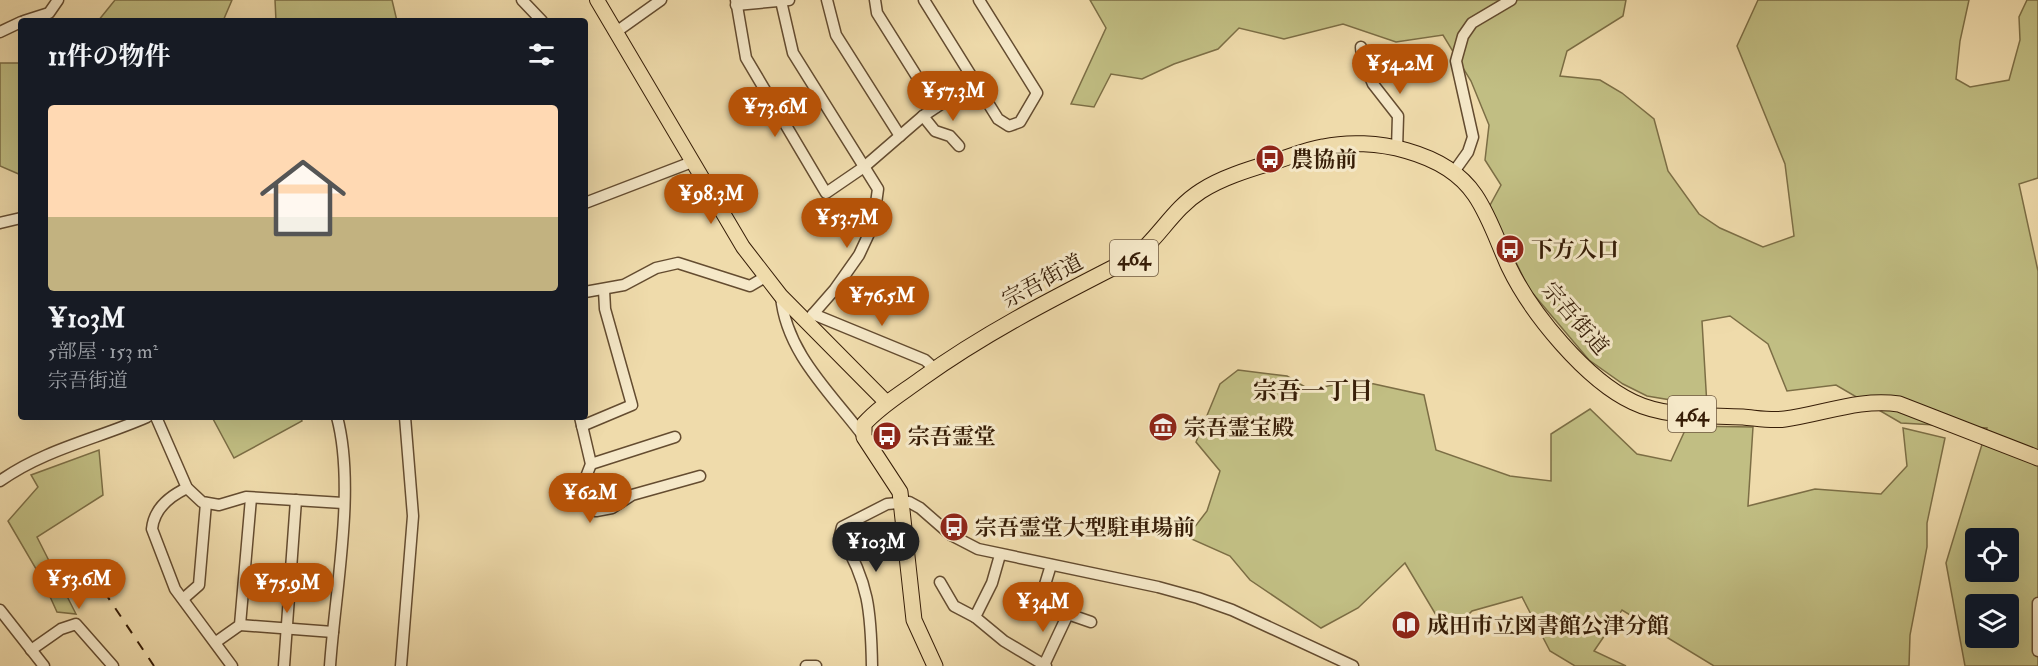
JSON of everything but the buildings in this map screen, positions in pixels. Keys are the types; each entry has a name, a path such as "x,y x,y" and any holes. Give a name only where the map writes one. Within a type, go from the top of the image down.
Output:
{"highway":[{"name":"宗吾街道","path":"864,437 864,424 887,403 935,369 1003,326 1136,256 1151,244 1179,208 1204,189 1247,170 1323,147 1346,144 1397,149 1422,157 1453,173 1466,183 1479,201 1510,268 1536,312 1600,380 1634,403 1672,413 1782,419 1882,402 1899,404 2038,458"},
{"path":"864,437 897,485 902,501 914,620 935,666"}],"main road":[{"path":"597,0 743,247 781,296 810,317 887,403"}],"street":[{"path":"32,18 49,13 58,0"},
{"path":"522,0 539,18"},
{"path":"616,32 661,0"},
{"path":"935,369 925,360 810,317 835,289 859,255 873,225 878,189 864,167 793,53 785,0 736,2 746,58 826,193 864,167 923,116 974,82"},
{"path":"827,0 836,35 900,136"},
{"path":"875,0 877,13 936,107"},
{"path":"924,0 998,119 1009,126 1020,122 1037,93 979,0"},
{"path":"1453,173 1468,152 1473,138 1456,61 1463,36 1472,23 1511,0"},
{"path":"0,32 18,23"},
{"path":"1361,47 1362,58 1373,84 1398,116 1397,149"},
{"path":"923,116 935,132 950,136 959,146"},
{"path":"588,202 692,162"},
{"path":"0,223 18,219"},
{"path":"588,292 604,290 638,279 656,268 678,263 750,286 765,277"},
{"path":"588,420 632,405 605,309 604,290"},
{"path":"781,296 787,330 803,360 864,437"},
{"path":"0,480 52,451 139,420"},
{"path":"157,420 187,488 206,503 230,504 251,498 343,503"},
{"path":"330,666 340,571 345,453 338,420"},
{"path":"401,666 413,516 412,473 405,420"},
{"path":"581,422 591,464 577,500 596,511 612,508 632,495 699,476"},
{"path":"591,464 675,437"},
{"path":"187,488 171,496 153,520 152,529 175,589 232,666"},
{"path":"240,625 251,498"},
{"path":"284,666 296,500"},
{"path":"872,666 866,588 858,567 840,535 842,527 887,504 902,501 920,508 962,541 1000,555 1156,586 1198,598 1232,610 1353,666"},
{"path":"183,599 199,585 206,503"},
{"path":"975,616 992,584 1000,555"},
{"path":"1051,565 1039,604 1091,622"},
{"path":"940,582 954,606 975,616 1004,641 1045,665 1068,614"},
{"path":"2038,603 2038,651"},
{"path":"1,613 44,666"},
{"path":"31,650 61,629 76,624 113,666"},
{"path":"216,642 240,625 333,632"},
{"path":"806,666 816,666"}],"shaded area":[{"path":"115,0 232,0 224,18 100,18"},
{"path":"275,0 392,0 396,18 276,18"},
{"path":"1090,0 1626,0 1623,16 1567,51 1560,76 1600,80 1622,93 1654,119 1668,171 1699,214 1720,228 1763,247 1794,236 1785,164 1737,46 1758,0 1969,0 1960,41 1956,79 1970,87 2009,80 2020,40 2019,17 2027,0 2038,0 2038,178 2019,184 2038,271 2038,666 1965,666 1946,563 1987,428 1901,423 1836,385 1787,391 1768,344 1730,316 1702,321 1707,406 1647,396 1623,384 1589,360 1529,289 1489,207 1501,185 1485,160 1489,125 1471,81 1443,35 1396,42 1343,24 1284,39 1239,28 1218,49 1174,64 1142,79 1111,74 1094,107 1071,104 1106,28"},
{"path":"0,63 18,63 18,174 0,166"},
{"path":"1238,370 1287,376 1310,390 1356,380 1424,395 1436,450 1510,476 1551,481 1551,434 1590,409 1637,454 1671,461 1687,426 1753,427 1748,506 1815,489 1881,494 1907,466 1903,428 1945,438 1927,523 1927,547 1910,635 1909,666 1714,666 1622,610 1594,651 1626,666 1575,666 1550,651 1522,597 1472,611 1457,626 1445,630 1405,563 1358,608 1321,628 1250,580 1230,556 1187,537 1207,511 1220,471 1196,442 1220,384"},
{"path":"214,420 302,420 302,421 234,458"},
{"path":"99,450 103,495 37,537 76,614 57,612 42,579 8,521 38,487 31,475"}],"railway":[{"path":"93,575 154,666"}],"place":[{"name":"農協前","path":"1270,159"},
{"name":"下方入口","path":"1510,249"},
{"name":"宗吾霊宝殿","path":"1163,427"},
{"name":"宗吾霊堂","path":"887,436"},
{"name":"宗吾霊堂大型駐車場前","path":"954,527"},
{"name":"成田市立図書館公津分館","path":"1406,625"}],"district":[{"name":"宗吾一丁目","path":"1313,391"}]}
